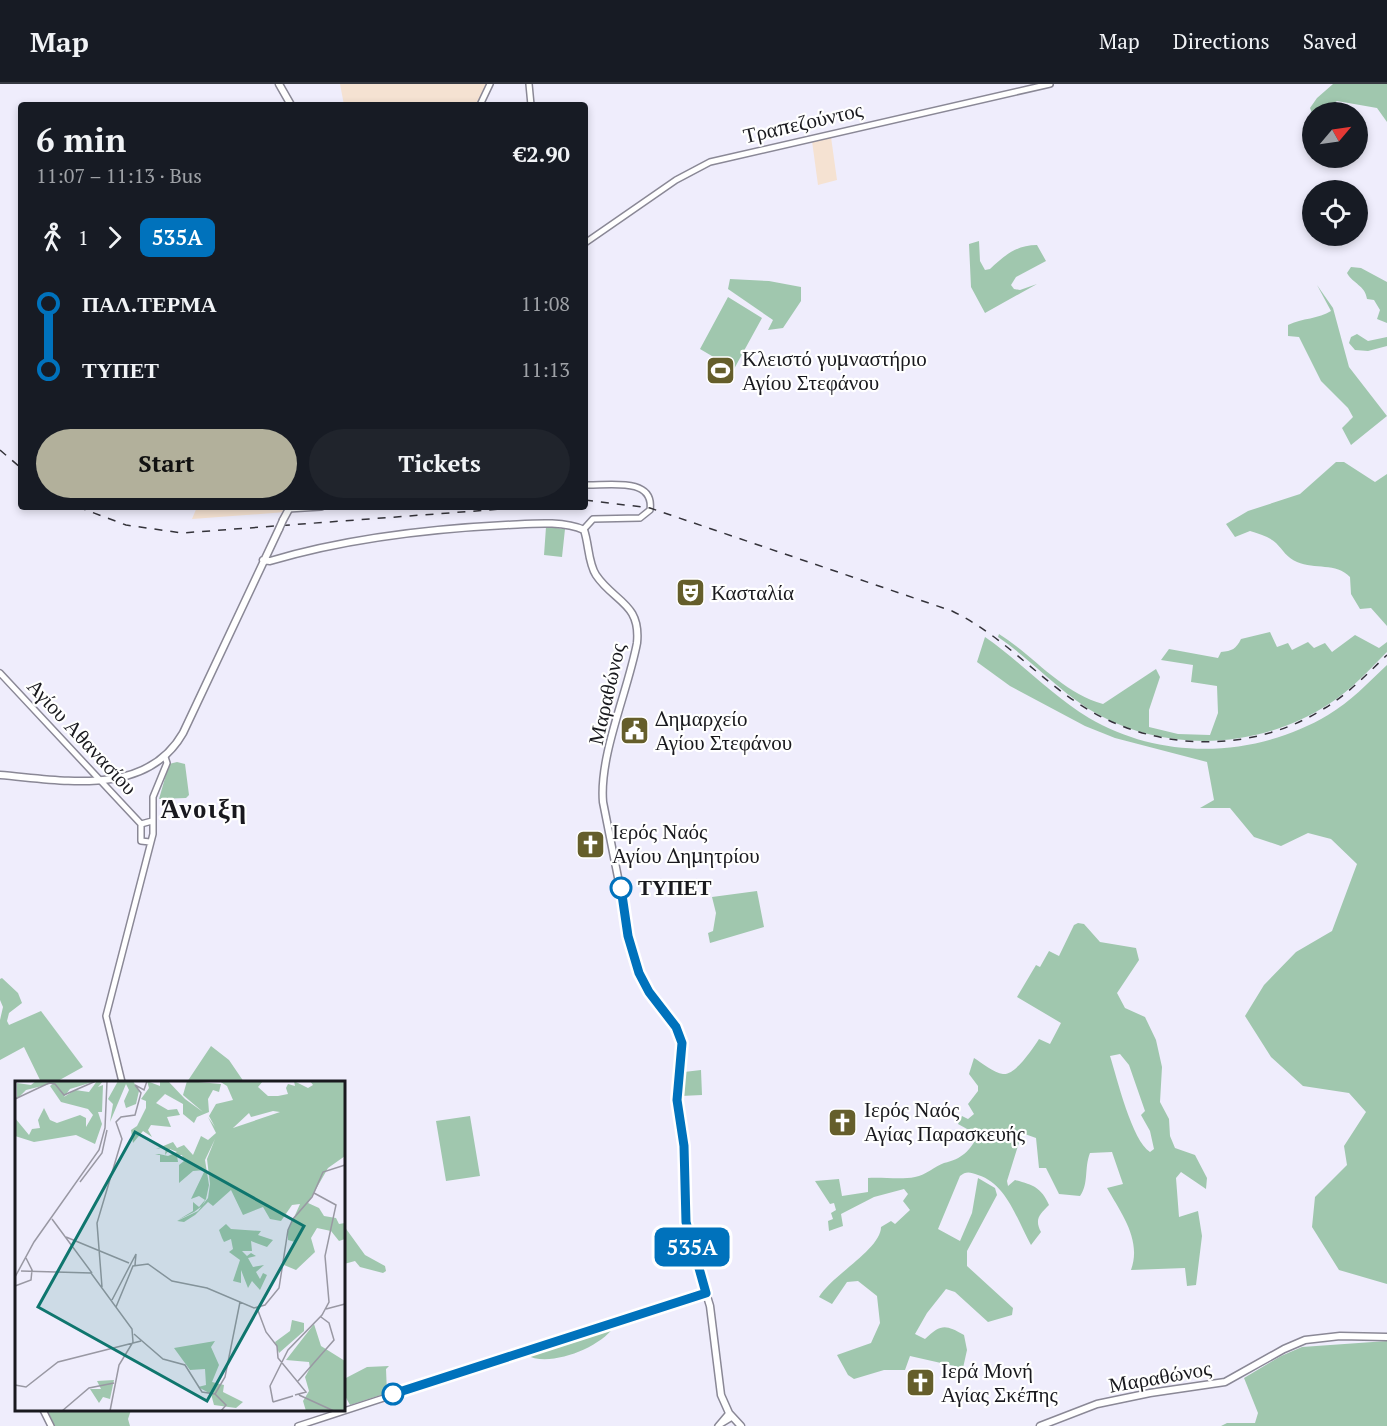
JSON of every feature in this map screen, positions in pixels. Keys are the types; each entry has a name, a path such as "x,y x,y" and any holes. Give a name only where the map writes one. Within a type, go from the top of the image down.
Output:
{"main road":[{"path":"279,84 289,102"},
{"path":"0,775 100,782 125,776 162,759 183,733 288,510"},
{"path":"263,560 270,561 344,542 458,528 523,524 566,526 583,530"},
{"name":"Μαραθώνος","path":"583,530 595,574 625,603 637,626 636,649 604,783 603,802 632,952 646,986 676,1027 682,1043 677,1100 684,1146 686,1222 706,1293 719,1387 731,1415 741,1426"},
{"name":"Μαραθώνος","path":"1040,1426 1097,1404 1150,1393 1225,1382 1284,1348 1305,1340 1340,1336 1387,1337"}],"street":[{"path":"481,102 490,84"},
{"path":"529,84 531,102"},
{"name":"Τραπεζούντος","path":"588,241 676,180 710,162 1050,84"},
{"path":"583,530 588,522 596,519 640,518 650,510 651,501 646,492 636,486 588,486"},
{"name":"Αγίου Αθανασίου","path":"0,673 141,824 141,841 149,845"},
{"path":"122,1081 106,1016 149,845 153,796 167,763 162,759"},
{"path":"141,824 152,821"},
{"path":"345,1411 706,1293"},
{"path":"44,1411 51,1426"},
{"path":"298,1426 344,1411"},
{"path":"719,1425 731,1415"}],"shaded area":[{"path":"340,84 487,84 478,102 343,102"},
{"path":"831,137 837,180 818,185 812,141"},
{"path":"196,510 287,510 286,512 192,519"}],"green space":[{"path":"1333,84 1387,84 1387,122 1377,108 1368,106 1368,102 1314,102"},
{"path":"979,241 980,261 985,270 990,269 1011,252 1030,245 1037,245 1046,261 1016,277 1011,285 1014,289 1020,290 1037,284 985,313 971,287 969,244"},
{"path":"1351,267 1361,268 1387,282 1387,323 1377,319 1380,310 1374,300 1367,299 1364,291 1347,273"},
{"path":"730,279 769,281 801,287 801,301 783,328 768,330 773,320 728,289"},
{"path":"1317,285 1333,308 1349,367 1387,416 1351,445 1342,428 1353,417 1348,408 1321,381 1299,337 1288,336 1288,325 1331,311"},
{"path":"728,297 762,318 734,369 700,349"},
{"path":"1357,334 1368,341 1387,337 1387,346 1368,351 1355,350 1349,343 1351,337"},
{"path":"1336,462 1344,462 1375,482 1387,474 1387,626 1371,608 1360,609 1351,594 1350,577 1344,572 1297,562 1274,541 1250,531 1235,537 1226,524 1248,511 1300,494"},
{"path":"546,527 565,529 562,557 544,555"},
{"path":"1270,632 1277,647 1288,643 1292,650 1308,642 1314,648 1325,643 1332,652 1355,635 1379,648 1387,642 1387,652 1345,692 1303,719 1275,730 1246,737 1216,741 1186,740 1156,736 1127,728 1099,715 1060,688 998,637 999,634 1012,643 1074,692 1103,704 1156,669 1160,677 1149,710 1149,727 1178,734 1210,735 1218,713 1217,686 1191,682 1193,665 1161,660 1169,649 1218,658 1221,652 1231,650 1241,639"},
{"path":"985,637 1089,718 1117,732 1147,742 1178,747 1209,749 1240,746 1271,740 1300,729 1344,704 1387,665 1387,1284 1339,1270 1312,1227 1315,1197 1347,1165 1344,1146 1366,1112 1349,1093 1303,1086 1271,1057 1245,1016 1264,985 1296,952 1332,931 1357,864 1331,839 1308,833 1281,846 1254,837 1230,808 1200,808 1214,800 1207,762 1115,738 1085,726 1010,686 977,662"},
{"path":"177,762 185,764 189,795 186,798 159,799 169,764"},
{"path":"757,891 764,927 710,943 708,933 713,931 716,913 712,897"},
{"path":"1084,924 1100,942 1136,948 1139,960 1117,993 1125,1008 1145,1017 1156,1040 1162,1067 1160,1102 1169,1119 1170,1136 1175,1148 1195,1155 1207,1178 1206,1189 1181,1172 1176,1178 1179,1217 1198,1211 1202,1236 1196,1285 1187,1286 1185,1268 1131,1270 1134,1259 1132,1237 1124,1217 1107,1188 1123,1184 1112,1152 1090,1153 1085,1186 1080,1196 1059,1194 1046,1168 1039,1168 1036,1138 1022,1133 1007,1181 1008,1186 1015,1180 1032,1185 1043,1194 1049,1205 1039,1217 1038,1224 1041,1232 1031,1245 1016,1214 997,1186 970,1173 960,1176 938,1229 960,1241 972,1213 978,1178 995,1188 997,1195 967,1251 967,1266 1013,1308 1012,1315 988,1322 955,1292 946,1289 927,1313 915,1334 925,1339 935,1330 948,1327 964,1335 967,1350 963,1368 910,1356 905,1370 884,1370 854,1379 848,1375 837,1355 871,1343 880,1323 877,1296 858,1281 847,1282 832,1304 819,1297 873,1244 881,1227 891,1221 895,1224 910,1210 903,1201 908,1194 904,1189 874,1197 841,1214 843,1226 829,1231 828,1221 833,1219 831,1213 836,1210 834,1203 830,1204 815,1181 839,1179 842,1196 868,1192 868,1178 919,1176 941,1164 961,1157 972,1146 978,1135 958,1124 962,1116 968,1119 974,1114 968,1104 978,1091 978,1086 969,1074 974,1058 988,1068 1003,1074 1013,1071 1039,1039 1050,1044 1061,1023 1017,997 1036,965 1040,967 1049,951 1059,956 1074,925","holes":["1120,1054 1129,1065 1145,1111 1141,1115 1150,1131 1154,1149 1150,1152 1143,1146 1131,1123 1110,1056"]},
{"path":"2,978 18,993 22,1003 9,1013 7,1021 9,1025 41,1011 83,1067 58,1081 41,1081 24,1047 0,1060 0,1020 3,1007 0,1000 0,979"},
{"path":"211,1046 229,1060 243,1081 188,1081"},
{"path":"701,1070 702,1095 681,1096 684,1072"},
{"path":"470,1116 480,1176 446,1181 436,1121"},
{"path":"345,1227 365,1255 385,1266 386,1271 383,1273 360,1267 355,1261 345,1264"},
{"path":"613,1328 597,1342 573,1354 547,1359 526,1355"},
{"path":"1387,1341 1387,1426 1221,1426 1227,1423 1255,1423 1258,1413 1244,1378 1281,1356 1302,1347"},
{"path":"389,1366 386,1369 387,1393 350,1405 345,1396 345,1378 367,1367"},
{"path":"48,1411 131,1411 128,1419 130,1426 55,1426"}],"railway":[{"path":"0,450 18,465"},
{"path":"588,500 650,508 952,611 1001,642 1076,702 1105,719 1135,731 1167,739 1200,742 1232,740 1264,734 1296,724 1342,696 1387,655"},
{"path":"86,510 126,525 182,533 489,510"}],"bus line":[{"name":"535A","path":"393,1394 706,1293 686,1222 684,1146 677,1100 683,1057 682,1043 676,1027 649,992 639,973 628,936 621,888"}],"place":[{"name":"Κλειστό γυμναστήριο Αγίου Στεφάνου","path":"721,371"},
{"name":"Κασταλία","path":"690,593"},
{"name":"Δημαρχείο Αγίου Στεφάνου","path":"634,731"},
{"name":"Ιερός Ναός Αγίου Δημητρίου","path":"591,844"},
{"name":"ΤΥΠΕΤ","path":"621,888"},
{"name":"Ιερός Ναός Αγίας Παρασκευής","path":"843,1122"},
{"name":"Ιερά Μονή Αγίας Σκέπης","path":"920,1383"}],"district":[{"name":"Άνοιξη","path":"204,809"}]}
